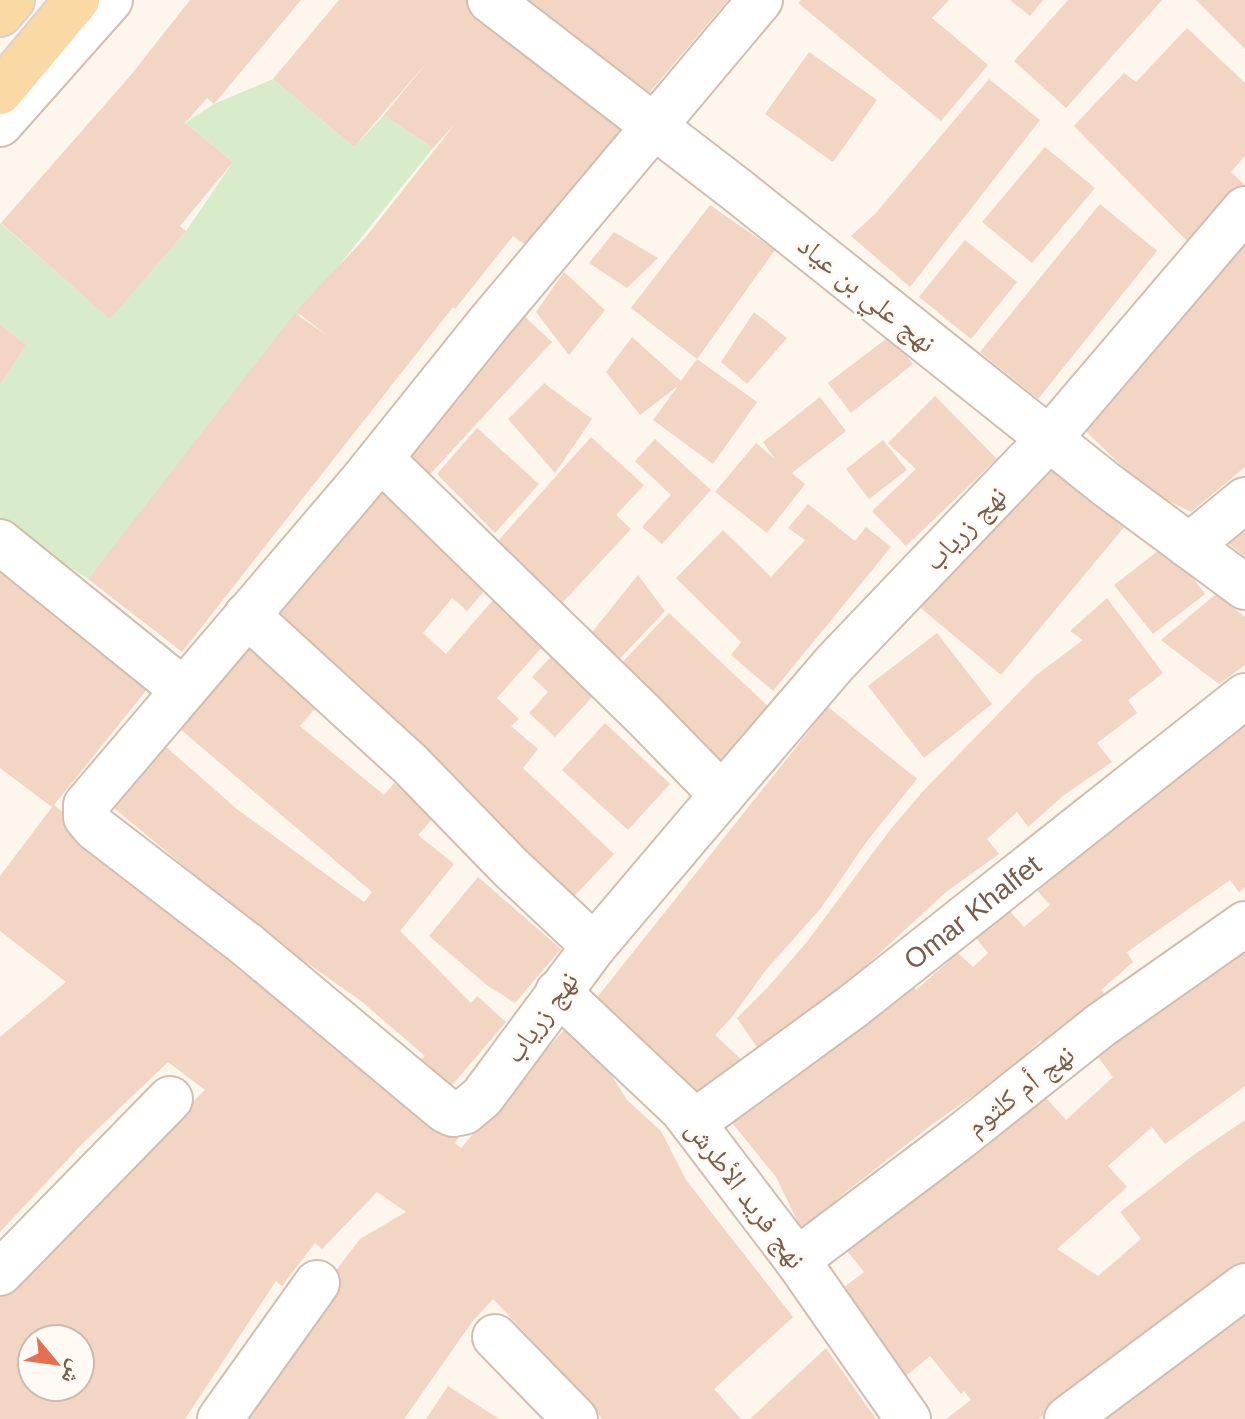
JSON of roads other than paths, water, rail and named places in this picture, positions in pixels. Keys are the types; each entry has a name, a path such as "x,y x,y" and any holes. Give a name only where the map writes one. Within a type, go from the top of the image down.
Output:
{"main road":[{"path":"0,14 12,0"},
{"path":"0,92 77,0"}],"street":[{"path":"0,124 110,0"},
{"name":"نهج علي بن عياد","path":"490,0 737,190 1049,439 1245,587"},
{"path":"0,542 182,689 381,459 489,323 760,0"},
{"name":"نهج زرياب","path":"182,689 90,797 86,817 95,828 246,944 438,1105 453,1114 464,1112 482,1097 594,946 835,663 1049,439 1245,209"},
{"path":"381,459 722,795"},
{"path":"1189,546 1245,500"},
{"path":"247,615 410,764 510,867 594,946"},
{"name":"Omar Khalfet","path":"693,1123 852,1007 1245,696"},
{"name":"نهج أم كلثوم","path":"797,1260 1101,1025 1245,924"},
{"name":"نهج فريد الأطرش","path":"558,992 682,1109 797,1260 908,1419"},
{"path":"0,1273 170,1099"},
{"path":"220,1419 317,1283"},
{"path":"1067,1419 1245,1286"},
{"path":"495,1337 570,1417"}]}
